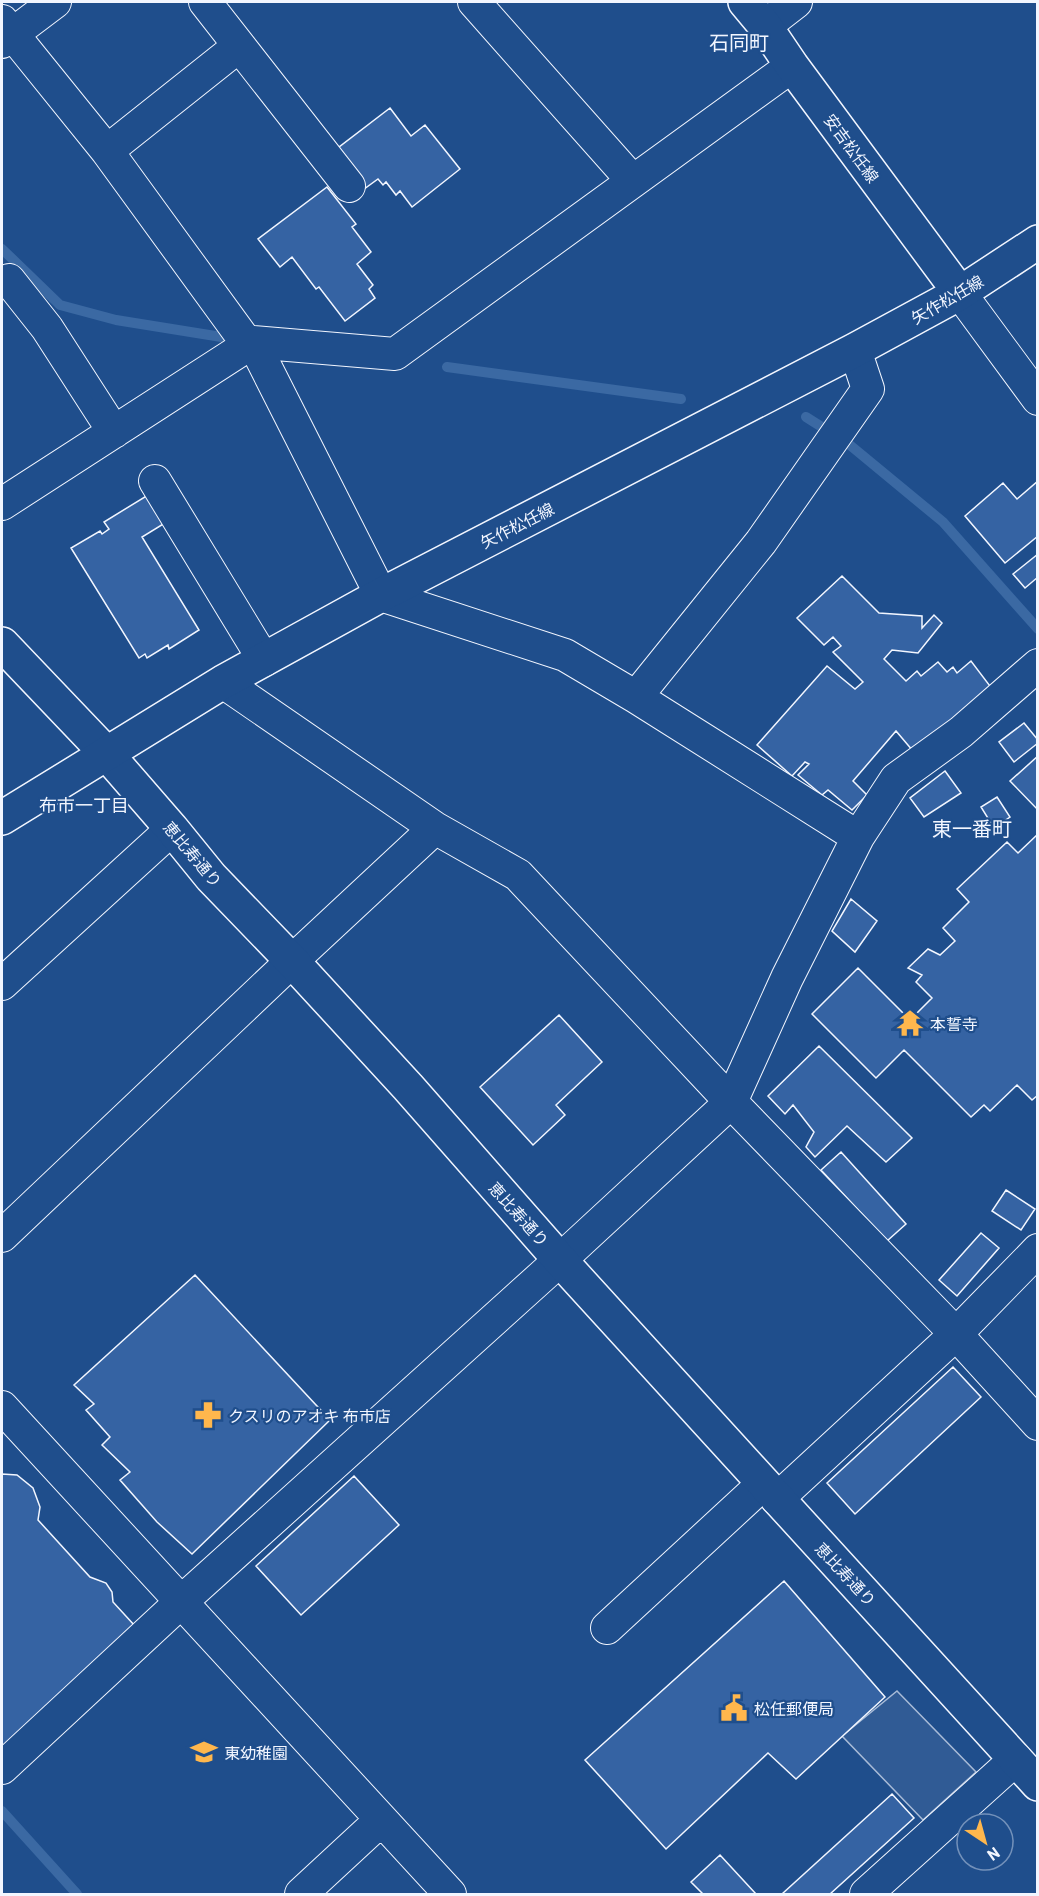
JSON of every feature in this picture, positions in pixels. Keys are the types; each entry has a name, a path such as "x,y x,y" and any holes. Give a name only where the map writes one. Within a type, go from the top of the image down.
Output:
{"main road":[{"name":"安吉松任線","path":"745,2 765,26 960,293"},
{"name":"矢作松任線","path":"2,818 223,682 381,596 855,350 960,293 1038,242"},
{"name":"恵比寿通り","path":"2,644 106,753 211,877 292,961 408,1088 560,1260 1038,1784"}],"street":[{"path":"55,2 5,32 106,151 246,342 395,354 792,66"},
{"path":"205,2 349,186"},
{"path":"474,2 632,180"},
{"path":"765,26 796,2"},
{"path":"106,151 239,46"},
{"path":"9,280 47,328 114,432"},
{"path":"960,293 1038,399"},
{"path":"2,504 253,342"},
{"path":"253,342 381,596 565,655 858,837"},
{"path":"636,698 761,542 868,389 855,350"},
{"path":"155,481 264,660"},
{"path":"2,1768 182,1601 560,1260 731,1102 787,978 858,837 896,779 962,732 1038,665"},
{"path":"223,682 435,828 518,875 731,1102 956,1334 1038,1424"},
{"path":"2,1236 435,828"},
{"path":"2,984 172,829"},
{"path":"607,1628 956,1334 1038,1250"},
{"path":"2,1407 450,1894"},
{"path":"866,1894 1016,1759"},
{"path":"301,1894 381,1820"}],"shaded area":[{"path":"897,1691 976,1772 923,1820 842,1736"}],"building":[{"path":"390,108 411,136 425,125 460,169 412,207 400,191 396,195 386,182 383,185 378,179 360,192 330,154"},
{"path":"327,187 356,224 352,227 371,252 357,264 373,285 369,289 375,298 345,321 319,287 316,289 292,257 280,267 258,239"},
{"path":"1038,481 1038,536 1005,563 965,516 1003,483 1017,499"},
{"path":"148,495 165,523 142,537 199,630 169,649 168,645 147,658 145,654 139,658 71,548 100,531 102,534 109,529 104,522"},
{"path":"1038,554 1038,577 1025,588 1013,574"},
{"path":"842,576 879,613 922,616 922,628 934,615 942,623 918,653 892,650 884,659 906,681 917,671 921,676 938,662 947,672 953,667 957,673 971,661 993,690 913,751 896,731 853,781 867,795 852,810 828,790 822,795 798,775 809,764 805,762 792,776 757,745 827,666 855,689 863,682 833,652 841,646 833,637 824,645 797,618"},
{"path":"1024,723 1038,743 1014,762 999,742"},
{"path":"1038,756 1038,810 1010,781"},
{"path":"945,771 961,793 924,817 910,798"},
{"path":"997,797 1010,817 994,828 981,807"},
{"path":"1038,834 1038,1095 1032,1100 1017,1085 990,1111 984,1105 971,1117 904,1050 876,1078 812,1014 858,968 910,1020 932,998 916,982 922,975 908,968 928,949 940,955 955,941 943,928 969,902 957,889 1007,842 1018,853"},
{"path":"851,899 877,921 855,952 832,931"},
{"path":"559,1015 602,1062 556,1105 565,1115 533,1145 480,1087"},
{"path":"819,1046 912,1138 886,1162 847,1126 815,1157 806,1147 814,1132 793,1105 785,1114 768,1096"},
{"path":"841,1152 906,1224 887,1241 821,1170"},
{"path":"1006,1190 1035,1209 1021,1230 992,1211"},
{"path":"981,1233 999,1248 957,1296 939,1280"},
{"name":"クスリのアオキ 布市店","path":"195,1275 330,1420 192,1554 157,1522 120,1480 130,1472 102,1445 110,1437 86,1410 94,1404 74,1385"},
{"path":"953,1367 981,1397 855,1514 827,1483"},
{"path":"2,1474 17,1475 33,1488 40,1507 38,1520 90,1577 106,1583 112,1592 113,1602 135,1626 2,1748"},
{"path":"354,1476 399,1525 301,1615 256,1566"},
{"path":"784,1581 885,1697 796,1779 768,1753 666,1849 585,1760"},
{"path":"892,1794 914,1818 830,1894 782,1894"},
{"path":"720,1855 756,1894 703,1894 691,1882"}],"waterway":[{"path":"2,249 60,305 116,320 234,339"},
{"path":"447,367 681,399"},
{"path":"806,417 825,429"},
{"path":"845,441 943,522 1038,629"},
{"path":"2,1811 77,1894"}],"place":[{"name":"本誓寺","path":"910,1023"},
{"name":"クスリのアオキ 布市店","path":"208,1415"},
{"name":"松任郵便局","path":"734,1708"},
{"name":"東幼稚園","path":"204,1752"}],"district":[{"name":"石同町","path":"739,42"},
{"name":"布市一丁目","path":"84,805"},
{"name":"東一番町","path":"972,828"}]}
